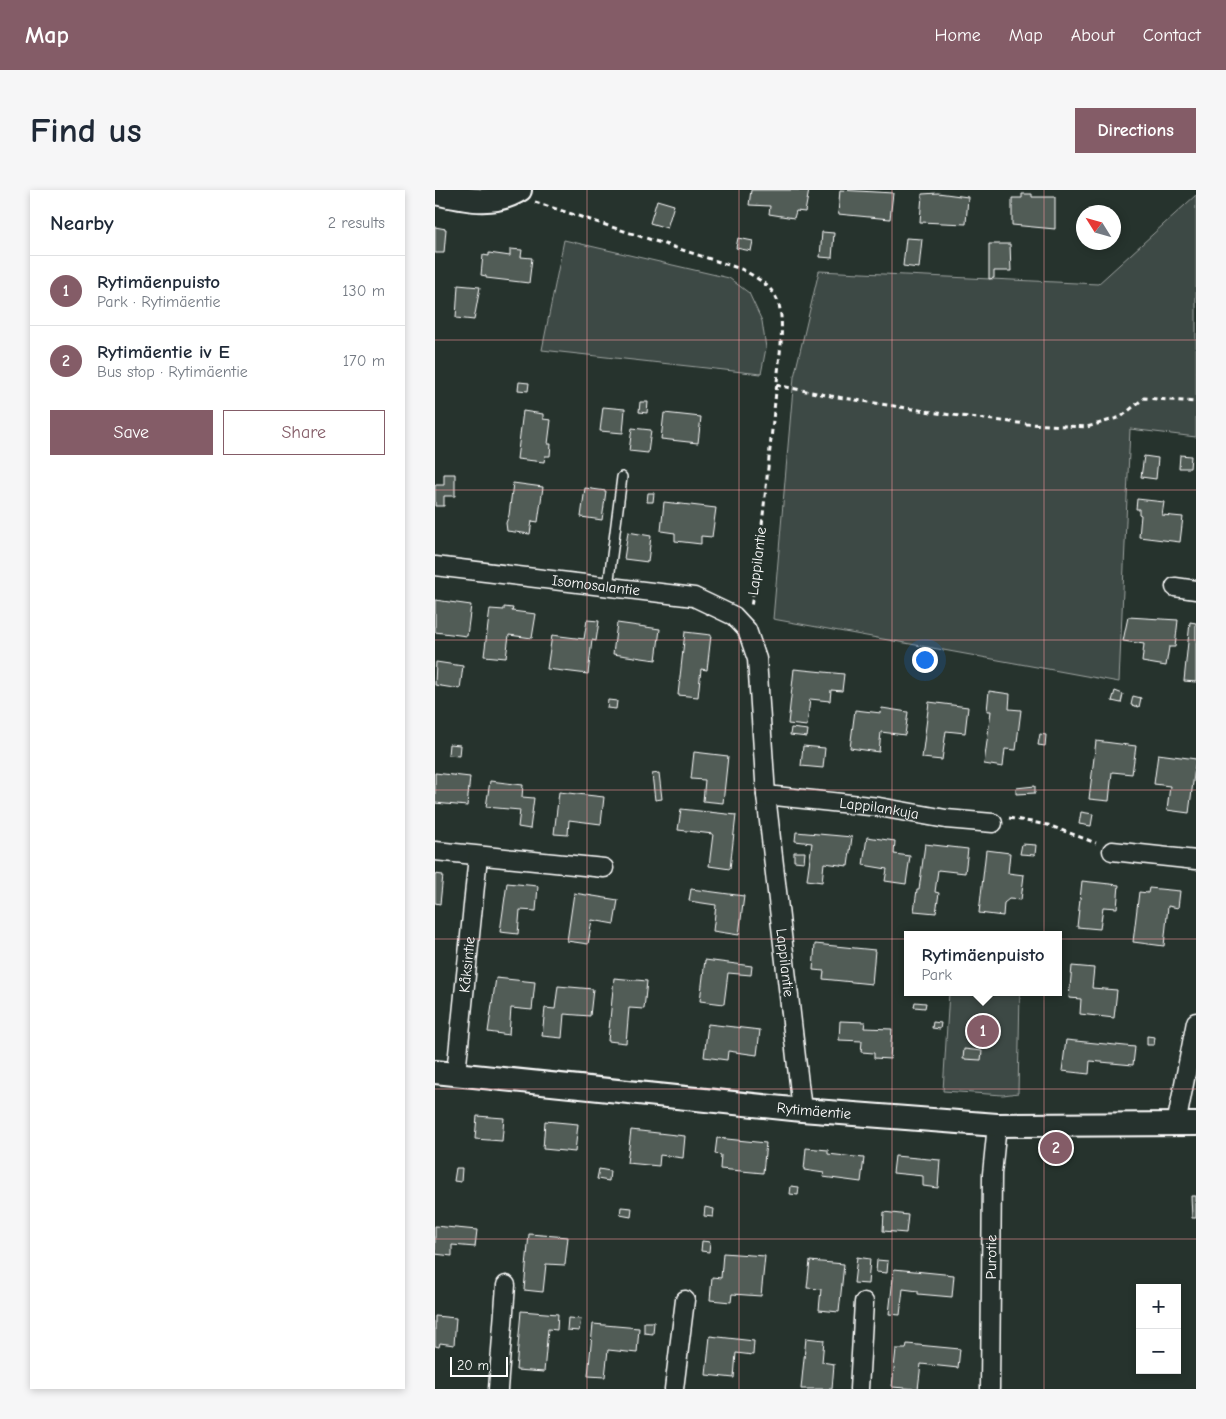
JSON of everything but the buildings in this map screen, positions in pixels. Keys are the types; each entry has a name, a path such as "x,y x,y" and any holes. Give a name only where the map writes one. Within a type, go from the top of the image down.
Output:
{"street":[{"path":"435,193 470,200 487,201 505,198 519,191"},
{"name":"Isomosalantie","path":"435,566 694,597 734,616 747,630"},
{"path":"1175,587 1196,590"},
{"name":"Lappilantie","path":"747,630 757,659 766,795 803,1110"},
{"name":"Lappilankuja","path":"766,795 879,807 946,819 993,824"},
{"path":"435,851 604,868"},
{"path":"1112,851 1196,860"},
{"name":"Kåksintie","path":"445,1073 478,856"},
{"path":"1186,1124 1196,1022"},
{"name":"Rytimäentie","path":"445,1073 803,1110 997,1125 1186,1124"},
{"name":"Purotie","path":"990,1389 992,1183 997,1125"},
{"path":"498,1389 506,1285"},
{"path":"674,1389 685,1300"},
{"path":"859,1389 864,1302"}],"lane":[{"path":"609,587 622,477"}],"path":[{"name":"Lappilantie","path":"519,191 523,198 548,208 741,269 764,281 776,297 783,314 758,562 747,630"},
{"path":"776,385 944,414 1027,424 1087,427 1121,417 1144,398 1196,402"},
{"path":"993,824 995,817 1048,825 1090,840 1112,851"}],"shaded area":[{"path":"1196,195 1196,437 1130,429 1119,682 773,619 794,377 819,271 1098,284"},
{"path":"564,240 729,278 749,293 762,321 766,348 761,374 542,350"},
{"path":"949,996 1020,996 1018,1093 1003,1095 943,1091"}],"place":[{"name":"Rytimäenpuisto","path":"983,1031"},
{"name":"Rytimäentie iv E","path":"1056,1148"}]}
